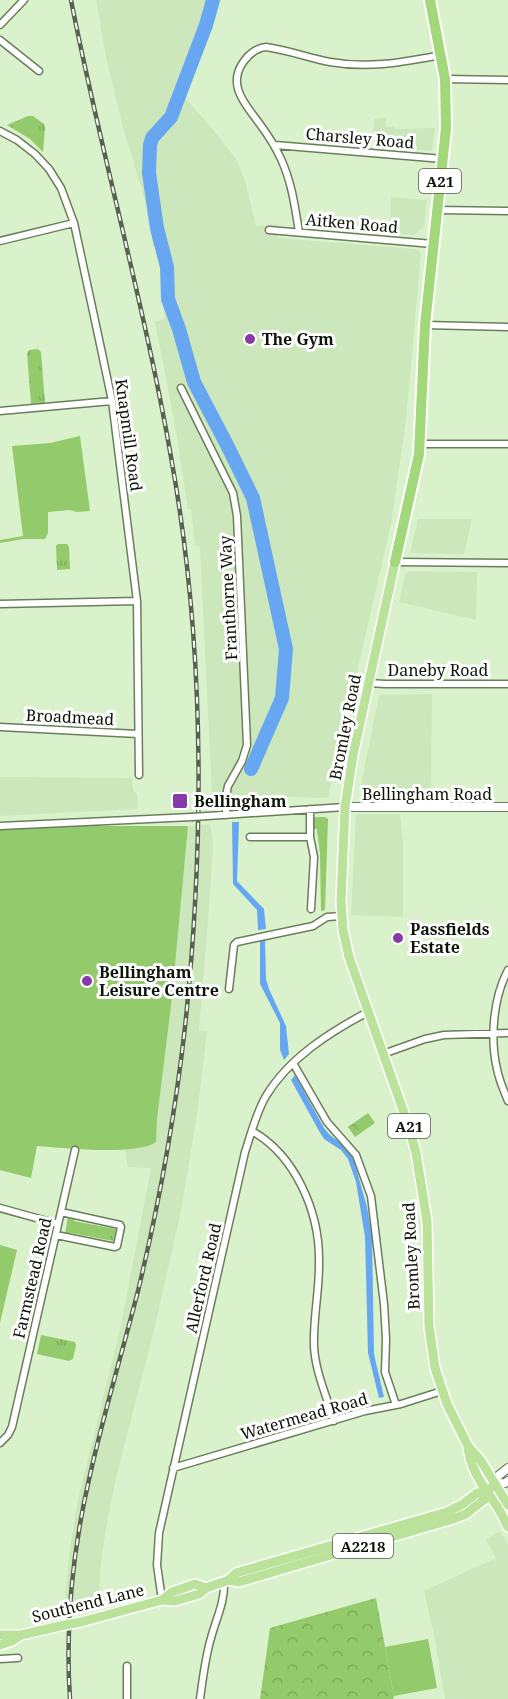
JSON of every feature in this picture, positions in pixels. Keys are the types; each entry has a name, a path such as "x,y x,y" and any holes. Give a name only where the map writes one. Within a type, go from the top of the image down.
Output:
{"highway":[{"name":"Bromley Road","path":"395,562 420,444 425,325 447,114 442,55 430,0"}],"main road":[{"name":"Bromley Road","path":"395,562 353,755 345,807 341,885 342,916 346,944 409,1127 418,1160 428,1235 430,1341 435,1368 442,1391 468,1446 481,1461 508,1505"},
{"name":"Bromley Road","path":"468,1446 469,1460 508,1527"},
{"name":"Southend Lane","path":"0,1635 21,1635 81,1622 162,1600 183,1599 226,1581 236,1573 328,1551 436,1520 456,1509 477,1493 486,1492 495,1484"},
{"name":"Southend Lane","path":"0,1645 21,1635"}],"street":[{"path":"0,25 24,0"},
{"path":"0,40 39,71"},
{"path":"299,232 291,185 275,145 240,96 237,74 242,64 257,48 276,49 330,62 363,66 442,55"},
{"path":"445,79 508,80"},
{"name":"Knapmill Road","path":"0,131 29,148 49,169 66,199 74,224 112,401 137,600 139,776"},
{"name":"Charsley Road","path":"275,145 443,159"},
{"path":"437,210 508,211"},
{"path":"0,241 74,224"},
{"name":"Aitken Road","path":"269,230 433,244"},
{"path":"425,325 508,327"},
{"name":"Franthorne Way","path":"181,388 233,493 237,516 247,745 227,791 226,815"},
{"path":"0,411 112,401"},
{"path":"420,444 508,444"},
{"path":"395,562 508,563"},
{"path":"0,604 137,600"},
{"name":"Daneby Road","path":"368,683 508,684"},
{"name":"Broadmead","path":"0,727 138,734"},
{"path":"0,826 345,807"},
{"name":"Bellingham Road","path":"345,807 508,807"},
{"path":"310,809 310,837 314,857 311,909"},
{"path":"250,837 310,837"},
{"path":"230,989 234,945 237,942 313,926 327,917 342,916"},
{"path":"508,970 499,996 494,1033 497,1070 508,1101"},
{"name":"Allerford Road","path":"162,1600 158,1564 159,1533 245,1152 258,1112 266,1096 293,1062 327,1037 368,1012"},
{"path":"383,1054 444,1035 508,1033"},
{"path":"293,1062 327,1122 356,1155 370,1196 384,1304 385,1372 396,1406"},
{"path":"252,1131 260,1136 288,1165 299,1180 314,1219 319,1258 314,1348 318,1370 334,1421"},
{"name":"Farmstead Road","path":"0,1443 9,1435 12,1428 75,1150"},
{"path":"0,1208 58,1224"},
{"path":"56,1235 117,1246 120,1225 61,1212"},
{"name":"Watermead Road","path":"173,1468 442,1391"},
{"path":"508,1468 498,1476 495,1484 505,1484 508,1481"},
{"path":"200,1699 210,1638 226,1581"},
{"path":"0,1659 18,1658"},
{"path":"127,1666 127,1699"}],"shaded area":[{"path":"96,0 211,0 200,33 174,93 169,113 163,124 149,138 146,174 157,245 153,247 144,197 124,131 106,57"},
{"path":"183,92 186,99 236,159 245,180 256,226 278,224 278,238 414,249 421,254 406,420 391,524 328,798 212,795 200,547 195,545 191,509 188,509 155,322 165,319 153,146 155,139 170,125"},
{"path":"386,117 386,127 395,129 435,128 432,151 373,145 374,119"},
{"path":"391,197 427,200 424,226 414,235 390,233"},
{"path":"418,519 472,519 464,554 410,553"},
{"path":"410,571 477,572 476,620 399,602 405,574"},
{"path":"432,694 431,798 368,799 362,797 362,780 379,695"},
{"path":"0,777 132,778 133,790 137,794 138,809 0,816"},
{"path":"358,814 400,814 403,842 403,917 351,915 356,816"},
{"path":"210,824 213,845 199,1030 207,1031 197,1115 182,1206 156,1322 115,1482 100,1572 99,1608 63,1617 78,1499 120,1330 151,1168 128,1167 125,1150 151,1145 156,1141 188,826"},
{"path":"500,1531 508,1545 508,1699 445,1699 424,1591 496,1558 486,1540"}],"green space":[{"path":"33,116 44,124 43,152 30,139 7,125"},
{"path":"38,349 41,352 45,403 31,404 27,353 29,350"},
{"path":"80,436 90,511 48,512 48,533 45,539 24,539 0,543 0,540 23,536 12,446 50,443"},
{"path":"67,544 69,547 70,569 57,570 56,546"},
{"path":"312,817 328,819 325,910 321,911 320,854 317,829 311,829"},
{"name":"Bellingham Leisure Centre","path":"188,826 156,1142 132,1149 116,1150 37,1146 31,1178 0,1170 0,829"},
{"path":"368,1113 375,1123 355,1137 348,1127"},
{"path":"68,1216 75,1217 74,1221 116,1229 113,1241 71,1233 70,1235 65,1234"},
{"path":"0,1245 17,1250 0,1323"},
{"path":"41,1335 75,1342 73,1359 69,1361 37,1354"},
{"path":"376,1598 393,1699 260,1699 270,1628"},
{"path":"428,1639 437,1688 394,1696 385,1647"}],"water":[{"path":"232,822 239,822 237,881 264,909 266,929 258,930 257,910 233,884"},
{"path":"265,938 266,979 286,1026 289,1054 284,1060 280,1050 280,1023 260,984 260,939"},
{"path":"295,1075 324,1128 353,1157 367,1207 372,1236 374,1354 384,1397 379,1398 368,1353 365,1237 356,1182 348,1159 341,1150 324,1139 319,1131 291,1080"}],"waterway":[{"path":"213,0 206,25 171,117 152,138 149,173 157,228 167,267 168,299 194,382 253,498 286,649 282,698 251,769"}],"railway":[{"path":"70,1699 70,1615 79,1530 95,1452 146,1258 166,1160 176,1094 192,956 198,813 196,670 182,528 171,457 148,342 71,0"}],"place":[{"name":"The Gym","path":"250,339"},
{"name":"Bellingham","path":"180,801"},
{"name":"Passfields Estate","path":"398,938"},
{"name":"Bellingham Leisure Centre","path":"87,981"}]}
